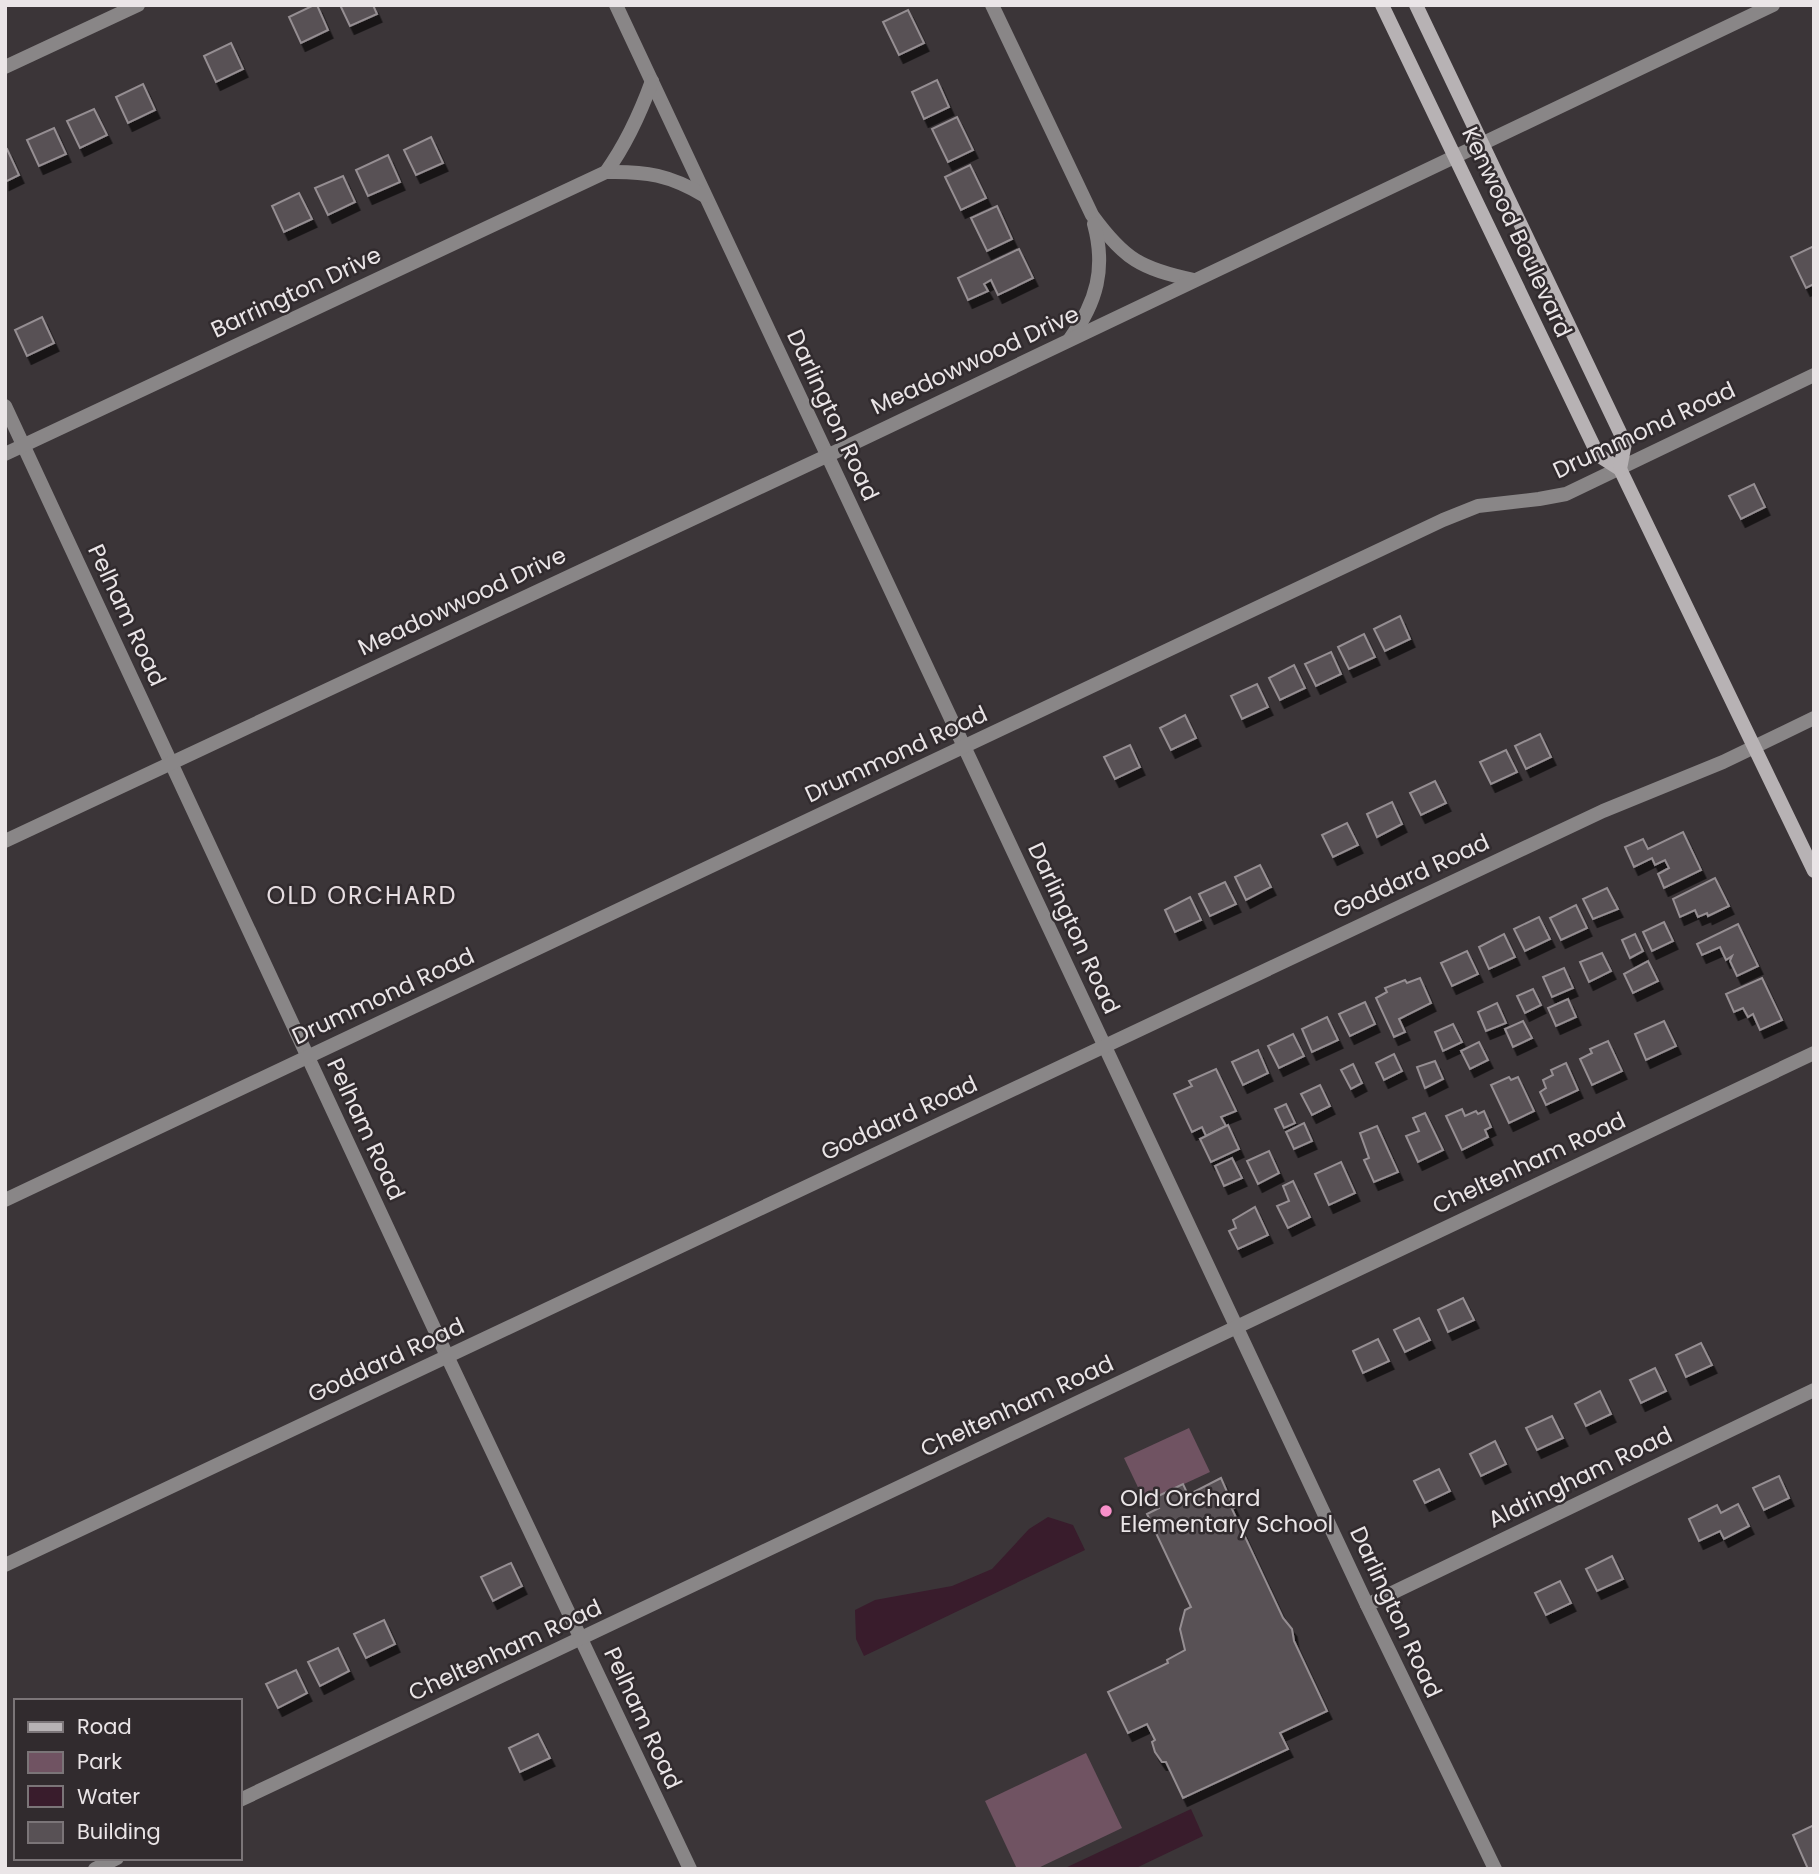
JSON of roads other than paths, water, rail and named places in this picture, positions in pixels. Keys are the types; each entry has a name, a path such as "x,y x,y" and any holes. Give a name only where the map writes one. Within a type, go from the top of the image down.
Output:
{"street":[{"path":"5,67 138,5"},
{"name":"Darlington Road","path":"616,5 1367,1605 1495,1869"},
{"path":"992,5 1092,215 1111,241 1129,258 1151,270 1194,281"},
{"name":"Kenwood Boulevard","path":"1382,5 1598,455 1620,469 1814,871"},
{"name":"Kenwood Boulevard","path":"1416,5 1625,443 1620,469"},
{"name":"Meadowwood Drive","path":"5,841 827,455 1773,5"},
{"name":"Barrington Drive","path":"606,172 624,148 652,81"},
{"name":"Barrington Drive","path":"5,454 606,172 639,171 681,181 705,195"},
{"path":"1070,340 1084,320 1096,292 1100,271 1100,246 1092,215"},
{"name":"Drummond Road","path":"5,1200 1443,520 1478,506 1566,494 1814,375"},
{"name":"Pelham Road","path":"5,406 447,1356 690,1869"},
{"name":"Goddard Road","path":"5,1564 1603,811 1814,719"},
{"name":"Cheltenham Road","path":"242,1799 1814,1053"},
{"name":"Aldringham Road","path":"1367,1605 1814,1390"},
{"path":"95,1869 113,1860"}],"water":[{"path":"1048,1517 1073,1525 1085,1550 864,1656 856,1639 855,1610 875,1600 952,1586 992,1569 1029,1529"},
{"path":"1191,1809 1203,1836 1134,1869 1063,1869"}],"place":[{"name":"Old Orchard Elementary School","path":"1106,1511"}],"district":[{"name":"OLD ORCHARD","path":"362,895"}]}
